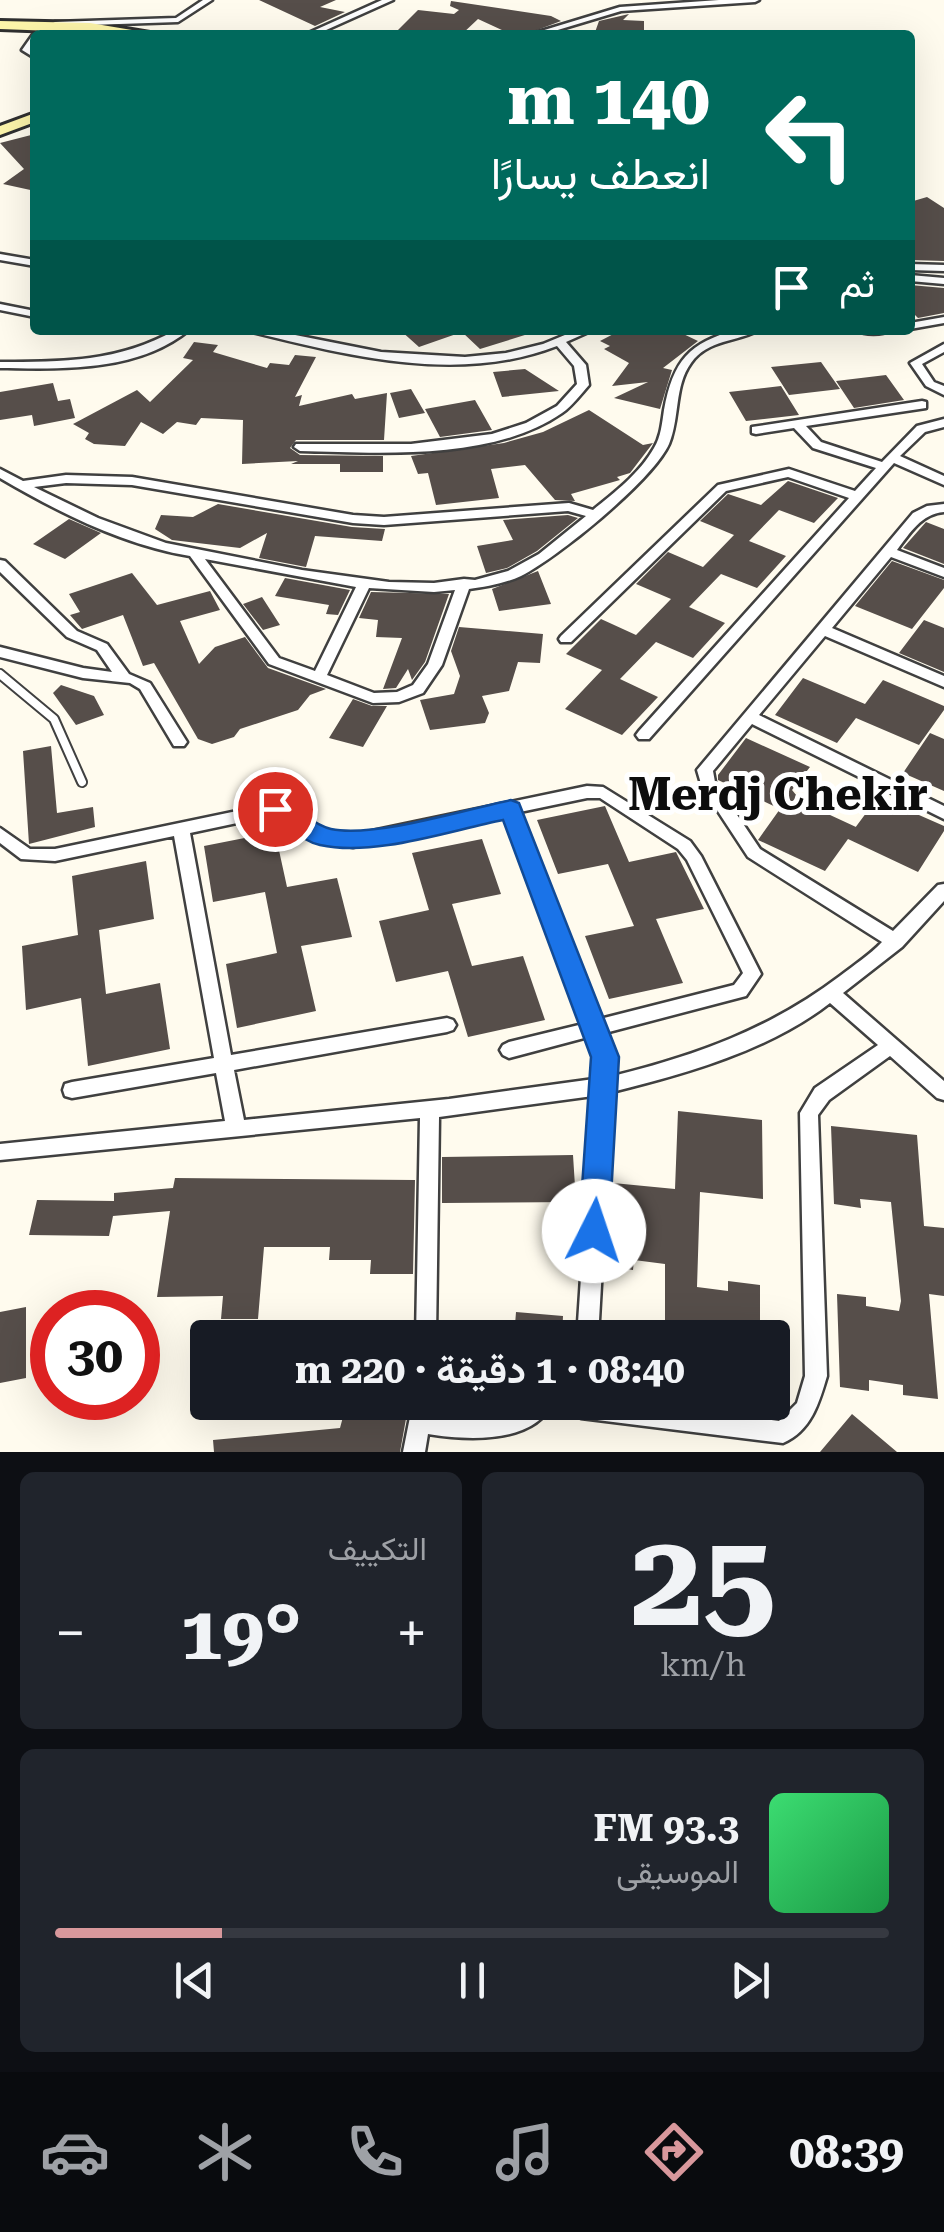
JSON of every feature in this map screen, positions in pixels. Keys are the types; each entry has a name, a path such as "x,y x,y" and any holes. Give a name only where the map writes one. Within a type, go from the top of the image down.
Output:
{"street":[{"path":"55,30 102,21 178,20 208,0"},
{"path":"320,30 389,0"},
{"path":"549,30 620,9 755,0"},
{"path":"0,24 30,31"},
{"path":"64,30 115,30"},
{"path":"0,123 30,111"},
{"path":"0,132 30,119"},
{"path":"0,256 30,262"},
{"path":"915,267 944,268"},
{"path":"915,278 944,280"},
{"path":"0,308 30,313"},
{"path":"915,325 944,320"},
{"path":"0,364 86,364 123,358 154,350 176,335"},
{"path":"285,335 447,363 532,353 576,335"},
{"path":"0,472 140,539 194,553 364,585 400,588 506,580 525,572 656,454 668,430 678,375 685,359 701,345 736,335"},
{"path":"300,447 376,448 452,442 527,426 572,402 583,384 580,365 560,342"},
{"path":"944,347 916,363 930,384 944,391"},
{"path":"756,430 922,406"},
{"path":"644,734 887,462 921,429 944,423"},
{"path":"798,425 817,444 944,481"},
{"path":"566,639 722,488 789,473 856,496"},
{"path":"21,485 66,479 132,481 368,520 569,507 592,514"},
{"path":"896,942 754,853 708,783 705,770 918,516 944,508"},
{"path":"890,552 944,573"},
{"path":"194,553 274,661 373,698 398,697 418,688 435,664 464,583"},
{"path":"0,564 72,634 102,647 124,677"},
{"path":"320,676 364,585"},
{"path":"823,629 944,682"},
{"path":"0,652 83,673 124,677 145,686 179,742"},
{"path":"749,716 944,813"},
{"path":"0,834 27,855 55,856 275,809 287,812 318,836 353,841 587,792 602,793 684,845 752,974 740,991 509,1050"},
{"path":"511,809 605,1057 588,1320"},
{"path":"181,829 236,1129"},
{"path":"0,1152 605,1089 686,1067 768,1034 833,995 896,942 944,890"},
{"path":"833,995 944,1092"},
{"path":"72,1090 447,1026"},
{"path":"687,1420 783,1432 806,1409 816,1376 810,1114 822,1094 891,1046"},
{"path":"426,1320 430,1109"},
{"path":"414,1452 420,1420"},
{"path":"439,1420 461,1430 503,1426 516,1420"}],"lane":[{"path":"0,674 54,718 82,782"}],"building":[{"path":"259,0 336,0 320,7 345,12 315,26"},
{"path":"451,1 551,16 561,21 537,30 502,30 478,19 466,30 398,30 418,10 454,14 459,10 450,6"},
{"path":"629,14 623,20 644,21 644,30 596,30 599,21"},
{"path":"30,135 30,190 3,184 24,169 0,143"},
{"path":"927,197 944,208 944,261 915,260 915,201"},
{"path":"915,285 944,288 944,313 918,318"},
{"path":"406,335 453,335 419,347"},
{"path":"465,335 525,335 480,349"},
{"path":"611,335 685,335 698,341 663,368 672,370 660,409 614,398 648,382 612,386 629,363 604,349 610,346 600,341"},
{"path":"194,342 218,345 213,352 267,368 270,363 289,365 295,355 316,357 295,397 302,395 299,406 352,394 355,399 387,393 384,440 296,440 290,448 300,455 383,456 383,472 340,472 340,464 291,464 298,461 242,464 243,420 201,418 196,425 177,422 163,434 141,422 125,446 94,444 85,439 89,433 73,424 137,390 150,402 193,360 183,358"},
{"path":"821,362 840,389 789,395 771,367"},
{"path":"525,369 559,391 502,397 493,372"},
{"path":"886,375 904,400 854,408 836,381"},
{"path":"53,383 58,401 70,399 75,418 34,426 32,415 0,420 0,392"},
{"path":"781,386 799,415 746,421 729,392"},
{"path":"411,389 425,413 399,418 390,393"},
{"path":"475,400 492,430 440,437 425,409"},
{"path":"589,410 643,445 653,443 630,473 617,477 620,480 571,494 575,501 555,500 525,465 491,469 499,498 436,505 428,473 418,474 411,456 504,443 543,432"},
{"path":"788,481 838,498 814,523 779,510 749,541 786,556 757,588 721,574 689,607 725,623 693,658 656,642 620,679 658,697 622,735 565,709 602,670 566,654 601,619 636,635 671,599 636,584 668,552 703,567 734,535 700,521 728,494 761,505"},
{"path":"218,504 385,529 382,541 315,536 306,567 259,558 267,533 240,548 172,540 155,529 161,515 193,517"},
{"path":"568,515 578,518 537,551 507,568 486,573 477,546 513,540 503,520"},
{"path":"69,519 101,533 65,559 33,544"},
{"path":"926,522 944,529 944,564 903,548"},
{"path":"892,561 944,580 944,588 912,629 855,606"},
{"path":"538,571 551,604 499,611 492,589"},
{"path":"132,573 157,605 210,591 220,610 180,621 199,664 215,647 245,637 268,668 326,689 310,695 298,710 240,729 234,737 212,744 198,739 154,663 143,666 123,615 82,629 70,615 80,612 69,594"},
{"path":"285,578 350,590 338,615 326,614 329,605 275,596"},
{"path":"371,592 449,594 425,662 412,680 408,669 396,688 383,689 402,638 376,637 378,620 359,618"},
{"path":"262,597 280,625 263,630 243,604"},
{"path":"924,620 944,628 944,672 899,653"},
{"path":"459,627 543,634 540,663 518,662 509,691 482,696 489,713 485,723 430,730 420,700 454,694 460,676 451,651"},
{"path":"803,678 865,704 883,680 944,706 944,710 919,745 856,718 837,743 775,715"},
{"path":"61,685 94,696 104,715 76,725 53,693"},
{"path":"353,699 372,706 387,706 363,747 329,738"},
{"path":"930,733 944,739 944,791 903,773"},
{"path":"746,738 810,767 792,790 802,802 856,827 878,797 944,826 944,831 918,872 848,839 825,871 758,840 780,809 718,780"},
{"path":"51,746 57,813 93,807 95,827 29,844 23,751"},
{"path":"605,806 629,862 676,852 704,909 656,919 683,983 609,999 585,936 634,926 608,864 558,874 537,820"},
{"path":"275,832 287,887 337,878 352,937 301,946 316,1011 237,1028 226,964 277,953 265,892 213,902 204,846"},
{"path":"482,839 501,894 452,904 472,966 523,956 545,1020 468,1037 448,971 396,982 379,921 429,910 412,853"},
{"path":"146,861 154,919 99,930 106,994 160,983 170,1049 88,1066 81,998 26,1010 22,946 78,935 72,876"},
{"path":"678,1111 762,1120 763,1199 700,1192 697,1287 728,1291 728,1281 760,1285 760,1320 665,1320 665,1264 634,1260 633,1270 606,1266 613,1183 675,1189"},
{"path":"831,1126 917,1135 924,1226 944,1228 944,1296 929,1294 938,1399 903,1395 903,1385 869,1380 869,1391 840,1387 837,1294 866,1297 866,1306 899,1311 901,1301 891,1202 860,1199 861,1208 834,1204"},
{"path":"573,1155 576,1202 442,1203 442,1157"},
{"path":"175,1178 415,1180 413,1274 370,1274 371,1260 329,1260 330,1247 264,1247 258,1319 221,1319 223,1296 160,1297 170,1211 113,1216 109,1236 29,1235 37,1200 114,1201 114,1193 173,1188"},
{"path":"26,1307 26,1378 0,1383 0,1312"},
{"path":"516,1312 563,1316 563,1320 515,1320"},
{"path":"852,1414 897,1452 820,1452"},
{"path":"342,1420 406,1420 400,1452 214,1452 213,1440 340,1428"}],"district":[{"name":"Merdj Chekir","path":"778,794"}],"route":[{"path":"275,809 287,812 318,836 353,841 511,809 605,1057 594,1231"}]}
